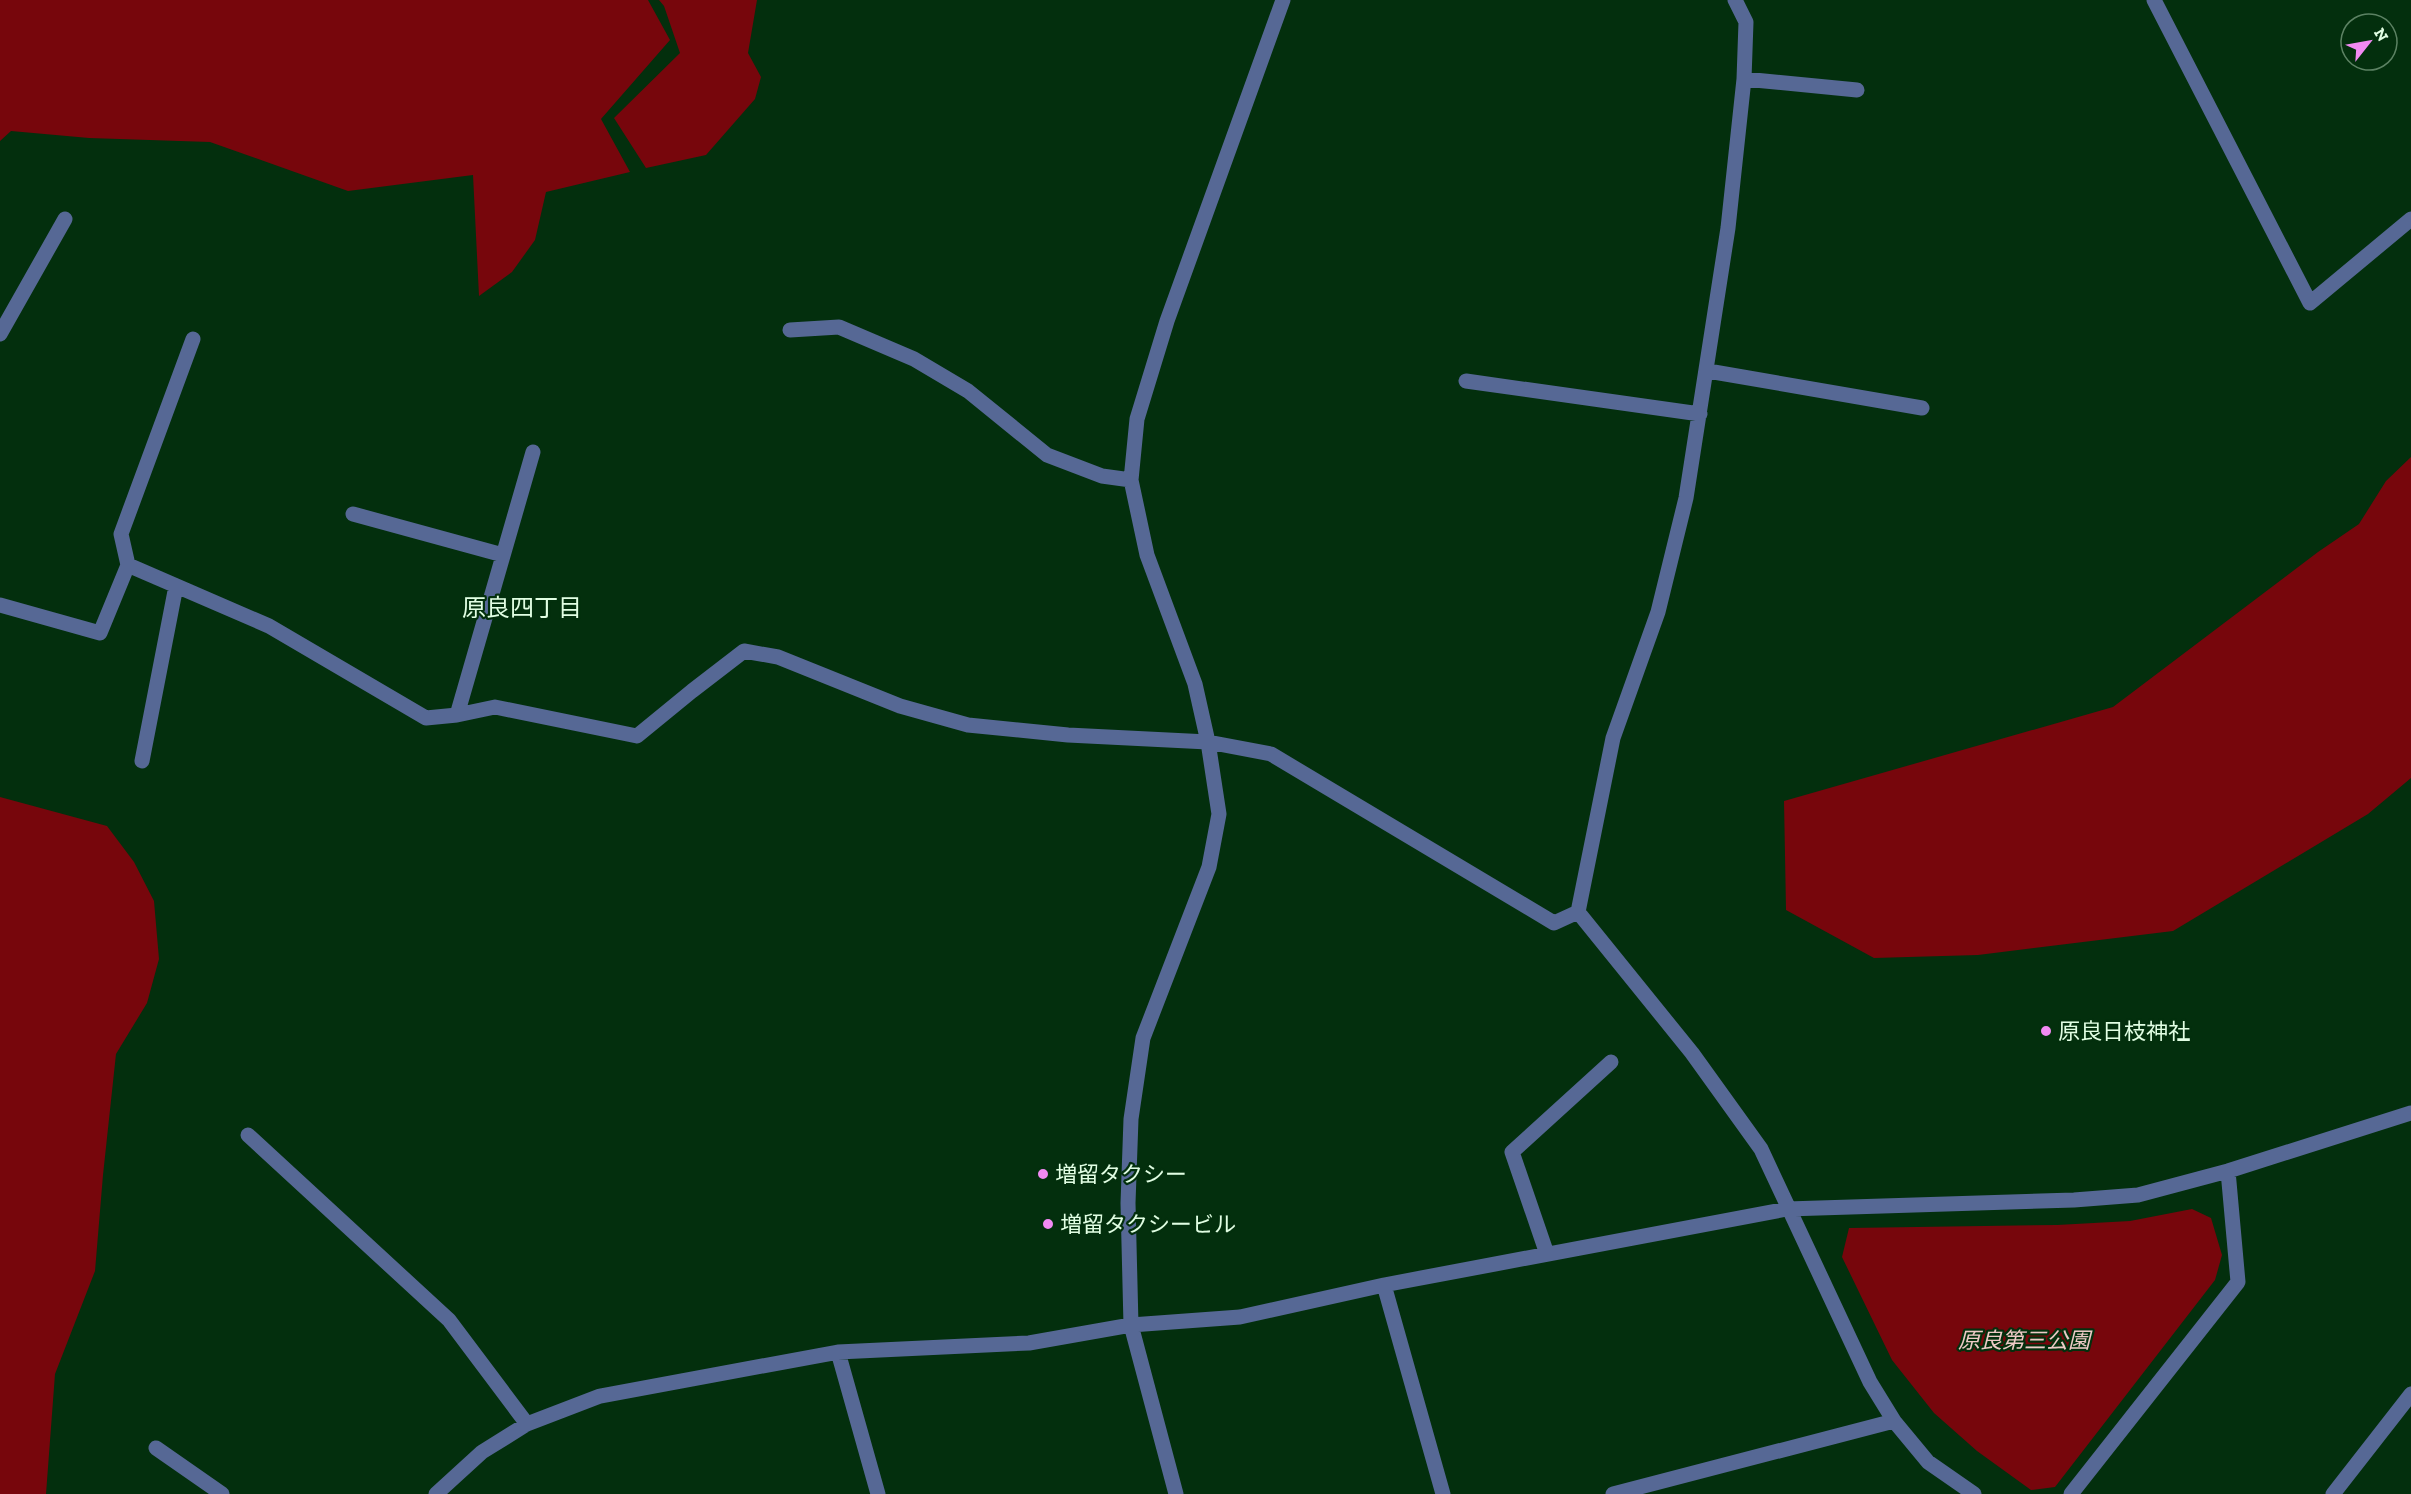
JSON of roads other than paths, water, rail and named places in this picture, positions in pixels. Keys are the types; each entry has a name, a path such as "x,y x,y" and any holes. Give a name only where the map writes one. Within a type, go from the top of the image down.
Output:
{"street":[{"path":"1176,1494 1131,1325 1128,1203 1131,1119 1143,1038 1209,867 1219,814 1208,742 1195,684 1147,555 1131,480 1137,419 1167,321 1283,0"},
{"path":"1578,912 1613,738 1658,612 1686,498 1708,371 1728,228 1744,79 1746,22 1735,0"},
{"path":"2154,0 2310,303 2411,219"},
{"path":"1744,79 1857,90"},
{"path":"0,334 65,219"},
{"path":"790,330 839,327 915,359 968,391 1047,455 1102,476 1131,480"},
{"path":"0,605 100,633 128,565 121,534 193,339"},
{"path":"1708,371 1922,408"},
{"path":"1466,381 1700,414"},
{"path":"457,716 533,452"},
{"path":"353,514 503,555"},
{"path":"128,565 269,626 426,718 457,716 495,707 637,736 744,651 778,657 900,706 968,725 1068,735 1208,742 1271,753 1554,922 1578,912"},
{"path":"142,761 177,586"},
{"path":"1578,912 1692,1053 1761,1149 1787,1209 1870,1382 1894,1421 1928,1462 1974,1494"},
{"path":"1547,1254 1512,1152 1611,1062"},
{"path":"436,1494 482,1452 527,1424 600,1396 838,1352 1029,1343 1131,1325 1240,1317 1384,1285 1787,1209 2074,1200 2138,1195 2228,1171 2411,1113"},
{"path":"248,1135 449,1320 527,1424"},
{"path":"2071,1494 2238,1282 2228,1171"},
{"path":"1384,1285 1443,1494"},
{"path":"838,1352 878,1494"},
{"path":"2334,1494 2411,1394"},
{"path":"1613,1494 1662,1488 1894,1421"},
{"path":"156,1448 222,1494"}],"place":[{"name":"原良日枝神社","path":"2046,1031"},
{"name":"増留タクシー","path":"1043,1174"},
{"name":"増留タクシービル","path":"1048,1224"}],"district":[{"name":"原良四丁目","path":"522,607"}],"park label":[{"name":"原良第三公園","path":"2024,1340"}]}
